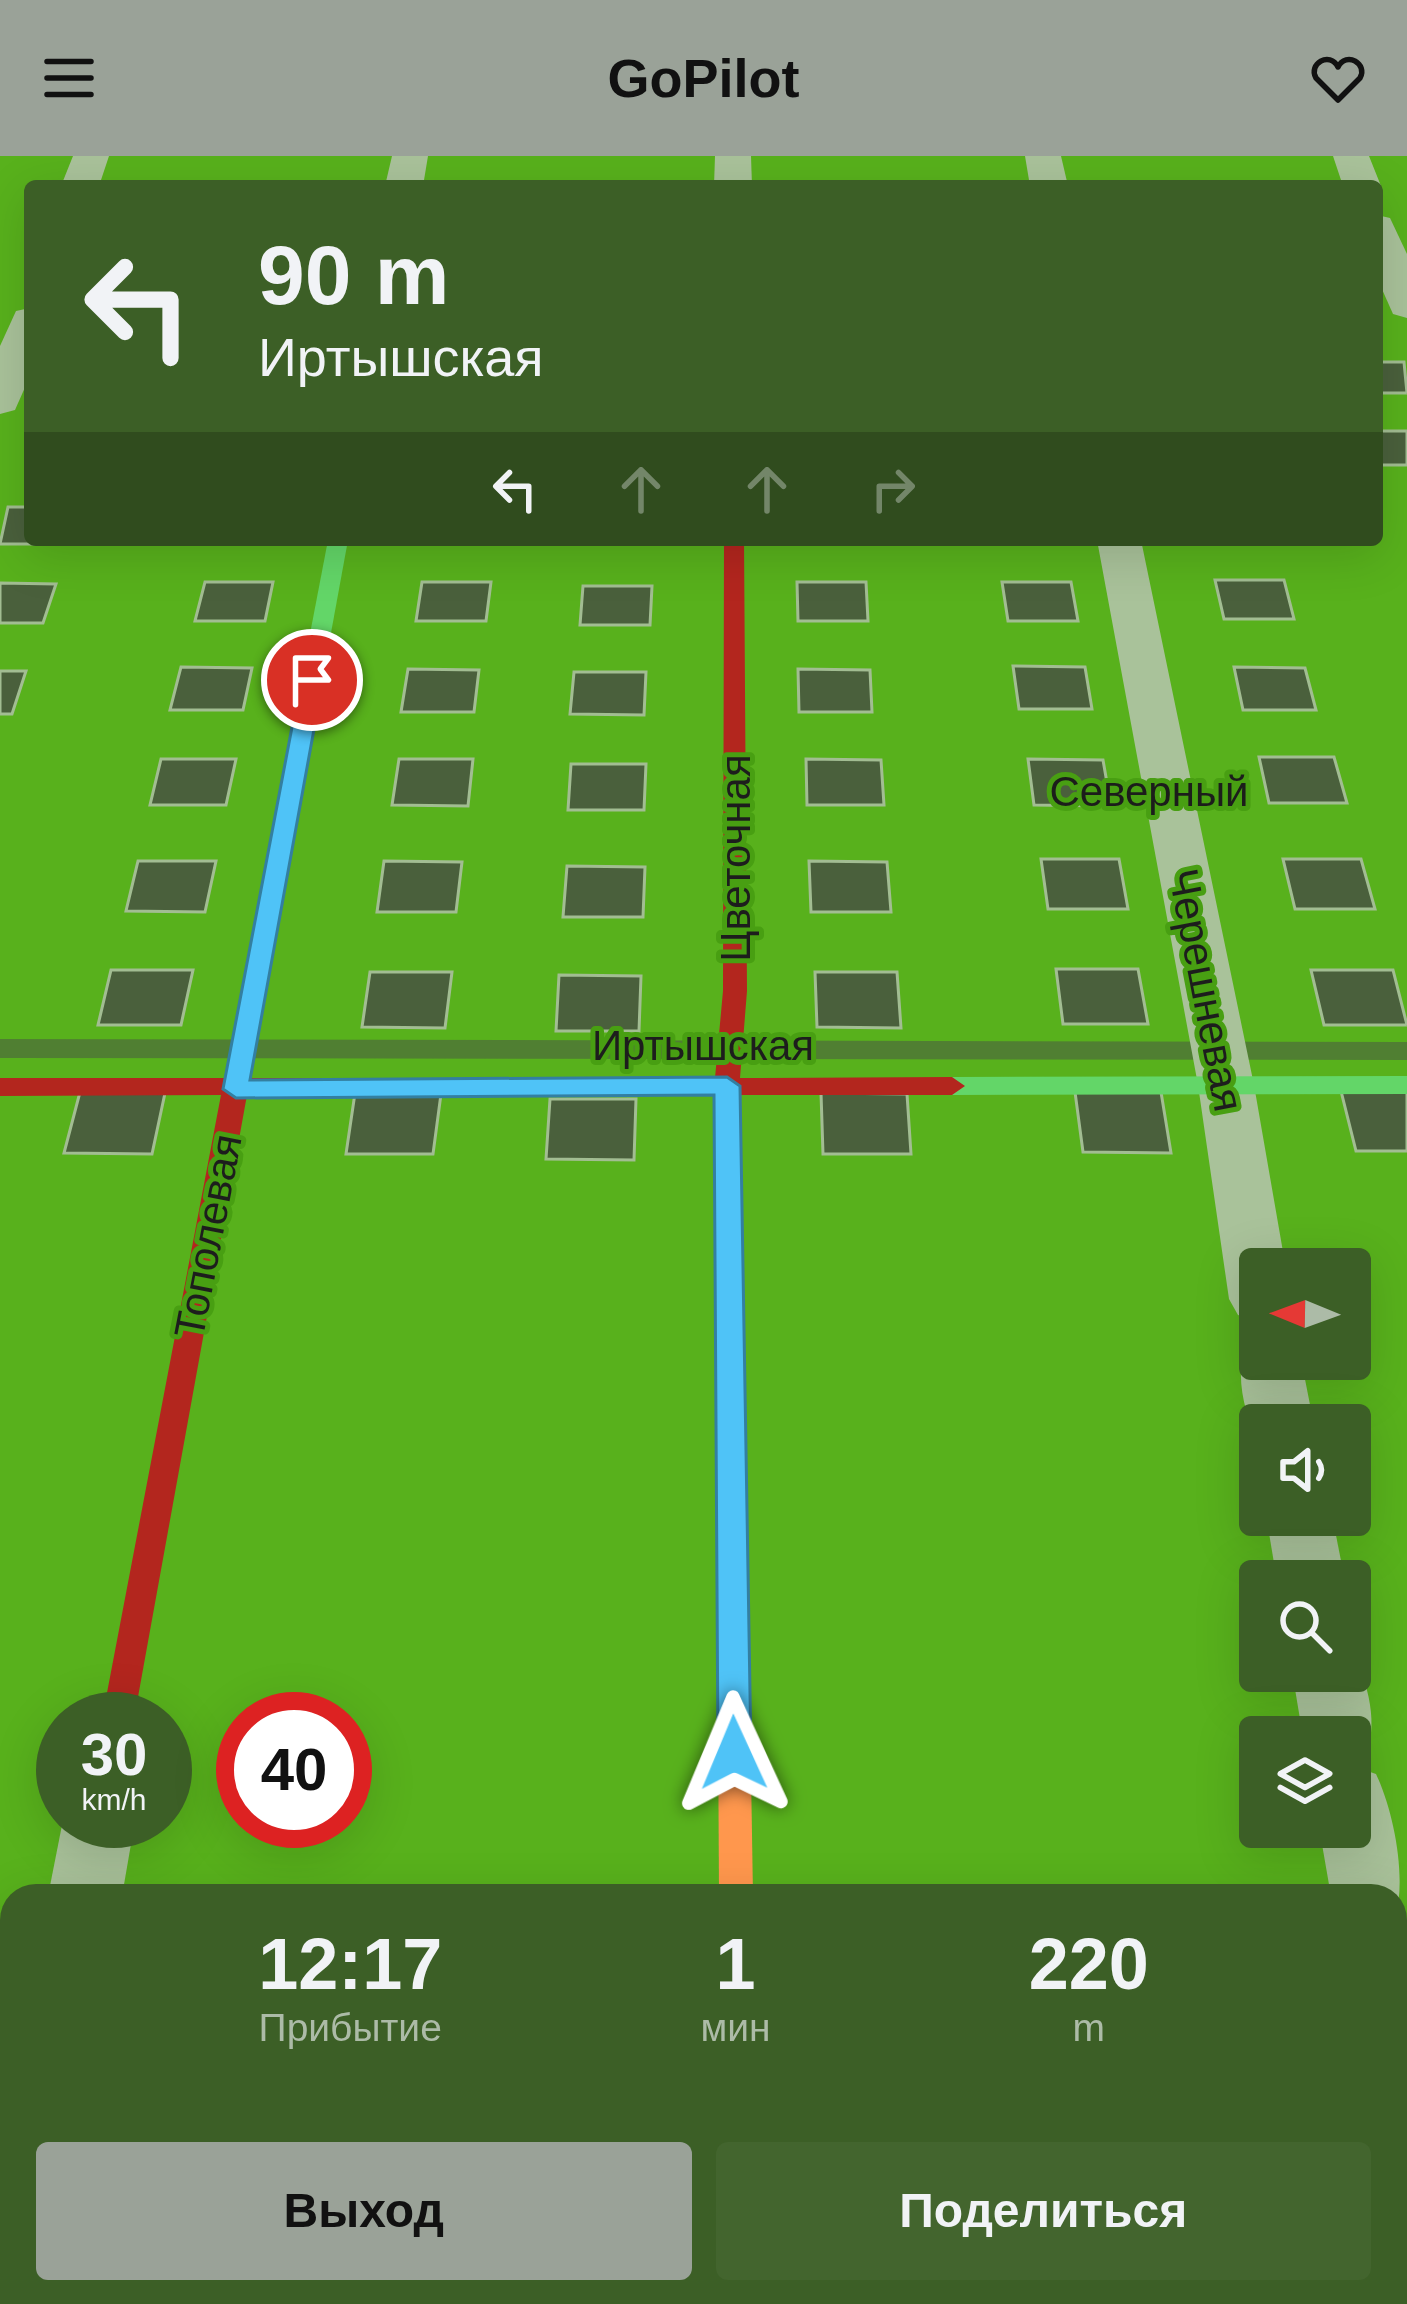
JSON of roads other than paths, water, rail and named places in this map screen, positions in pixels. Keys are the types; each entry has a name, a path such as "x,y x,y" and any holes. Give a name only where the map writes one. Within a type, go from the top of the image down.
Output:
{"street":[{"path":"1383,242 1407,306"},
{"path":"0,401 24,336"},
{"name":"Тополевая","path":"123,1692 337,546"},
{"name":"Цветочная","path":"734,546 735,991 727,1086 736,1884"},
{"name":"Черешневая","path":"1120,546 1226,1085 1252,1248"},
{"name":"Иртышская","path":"0,1088 1407,1085"},
{"path":"87,1884 94,1848"},
{"path":"1359,1848 1366,1884"}],"park label":[{"name":"Северный","path":"1149,791"}]}
